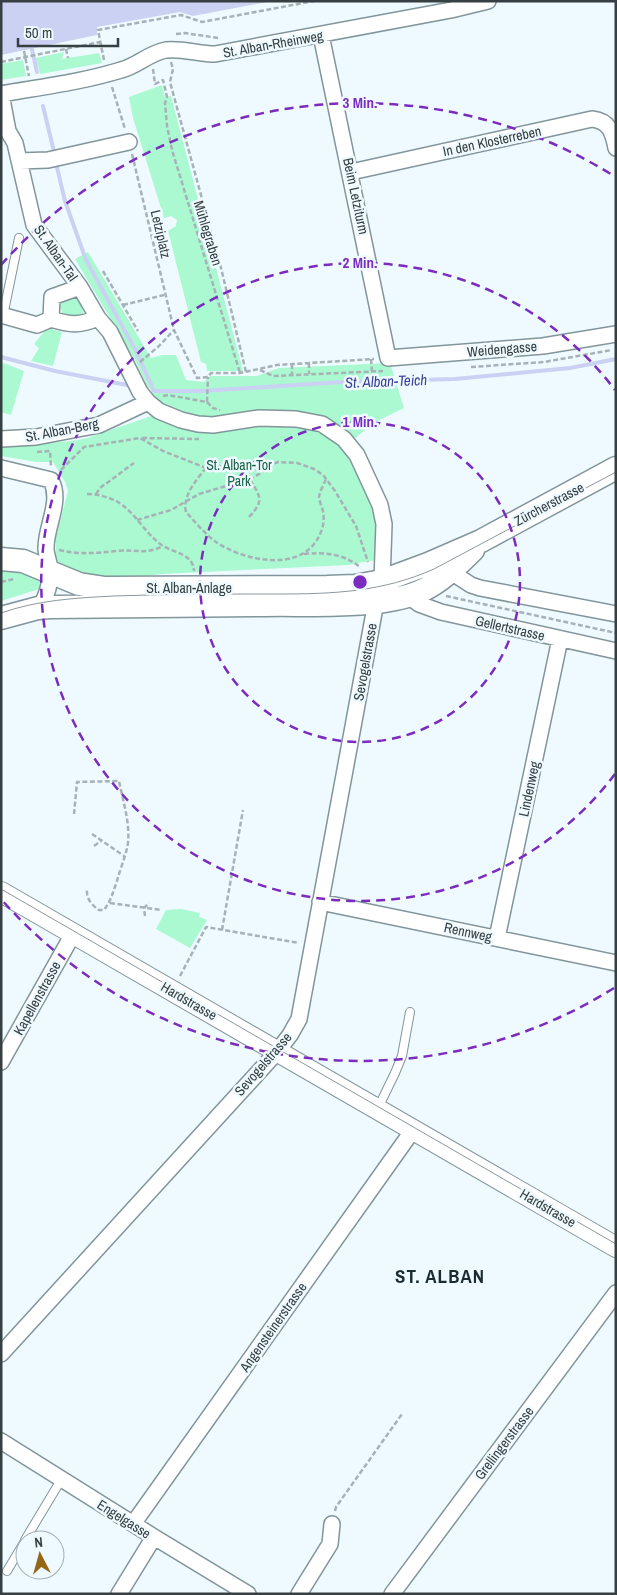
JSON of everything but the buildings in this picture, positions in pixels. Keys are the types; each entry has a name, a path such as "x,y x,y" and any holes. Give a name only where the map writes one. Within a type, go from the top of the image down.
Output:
{"main road":[{"name":"Zürcherstrasse","path":"373,580 420,567 481,541 616,468"},
{"name":"Zürcherstrasse","path":"408,596 431,586 451,572 481,541"},
{"name":"St. Alban-Anlage","path":"1,559 44,555 78,584 105,588 327,587 355,586 373,580"},
{"path":"373,580 408,596 407,585 420,567 440,566 451,572"},
{"name":"St. Alban-Anlage","path":"1,618 40,608 327,604 373,580"}],"street":[{"name":"St. Alban-Rheinweg","path":"1,94 125,69 169,43 180,50 216,54 451,10 488,1"},
{"name":"Beim Letziturm","path":"321,35 351,172 388,358"},
{"name":"St. Alban-Tal","path":"1,94 5,131 15,143 34,225 80,287 98,318 110,332 140,384"},
{"name":"In den Klosterreben","path":"351,172 592,119 599,120 608,126 613,134 616,148"},
{"path":"20,162 55,159 129,142"},
{"name":"St. Alban-Tal","path":"51,319 52,297 80,287"},
{"path":"2,316 37,325 51,319 67,324 84,324 98,318"},
{"name":"Weidengasse","path":"388,358 543,346 616,334"},
{"name":"St. Alban-Berg","path":"1,439 36,437 99,425 140,384"},
{"name":"Sevogelstrasse","path":"1,1354 278,1051 299,1019 384,524 380,505 356,455 344,439 322,424 277,418 259,418 213,425 198,424 159,411 140,384"},
{"path":"1,468 51,480 54,487 55,500 44,555 46,595 40,608"},
{"path":"451,572 480,588 616,614"},
{"name":"Gellertstrasse","path":"408,596 429,608 616,651"},
{"name":"Lindenweg","path":"497,938 560,639"},
{"name":"Hardstrasse","path":"1,892 616,1247"},
{"name":"Rennweg","path":"320,902 616,963"},
{"name":"Kapellenstrasse","path":"1,1062 73,934"},
{"name":"Angensteinerstrasse","path":"133,1524 413,1130"},
{"name":"Grellingerstrasse","path":"392,1594 616,1293"},
{"name":"Engelgasse","path":"1,1441 154,1538 248,1594"},
{"path":"299,1594 330,1544 332,1524"},
{"path":"119,1594 154,1538"}],"lane":[{"path":"2,316 19,238"},
{"path":"377,1109 402,1056 410,1012"},
{"path":"31,1530 61,1480"},
{"path":"7,1570 15,1557"}],"path":[{"path":"1,62 100,42 98,30 107,28 181,15 202,22 314,1"},
{"path":"220,39 186,33 169,43 172,69 170,82 221,268 246,372"},
{"name":"Letziplatz","path":"100,42 107,74 117,98 129,142 164,295 174,330 197,378 208,377"},
{"path":"66,49 68,58"},
{"path":"24,51 32,88"},
{"name":"Mühlegraben","path":"154,80 155,84 164,80 167,97 165,103 167,126 172,150 240,373"},
{"path":"103,271 138,331"},
{"path":"123,305 164,295"},
{"path":"174,330 148,355 140,384 168,395 207,402 208,377 211,373 240,373 278,365 388,358"},
{"path":"371,359 372,372"},
{"path":"309,363 309,374"},
{"path":"292,364 292,375"},
{"path":"36,437 37,452 50,451 51,480"},
{"path":"51,480 84,448 140,438 163,451 206,468 278,462 296,463 314,469 326,479 356,526 373,580"},
{"path":"137,520 171,510 199,494 250,479 261,473 266,467 278,462"},
{"path":"96,494 100,488 134,463"},
{"path":"206,468 192,487 185,507 186,512 215,541 236,553 262,561 304,554 336,555 352,560 373,580"},
{"path":"249,517 260,504 260,498 250,479"},
{"path":"304,554 320,534 324,518 319,498 326,479"},
{"path":"87,494 96,494 116,501 128,509 148,534 163,546 186,557 194,564 194,574"},
{"path":"44,555 118,551 143,552 155,550 163,546"},
{"path":"1,582 15,578"},
{"path":"440,594 616,633"},
{"path":"74,814 77,782 119,781 128,828 128,843 110,903 104,910 99,910 92,905 86,890"},
{"path":"222,930 243,810"},
{"path":"92,834 124,856"},
{"path":"94,846 101,841"},
{"path":"110,903 162,910"},
{"path":"144,908 149,903"},
{"path":"144,908 145,916"},
{"path":"172,991 206,928 313,945"},
{"path":"332,1524 336,1506 402,1414"}],"green space":[{"path":"64,52 62,59 99,53 102,63 40,74 36,58"},
{"path":"23,60 26,76 1,80 1,64"},
{"path":"162,85 165,97 171,96 243,371 207,371 206,364 201,362 168,231 176,226 177,220 171,216 164,218 133,118 129,97"},
{"name":"St. Alban-Tor Park","path":"88,252 151,358 162,355 176,355 186,380 204,382 210,376 257,376 279,368 390,363 404,408 373,423 344,448 359,474 374,516 377,545 375,560 348,565 162,574 122,579 76,574 60,566 56,558 56,537 68,491 65,482 53,462 36,462 1,456 1,447 87,438 160,413 150,388 148,388 135,360 75,259"},
{"path":"75,296 80,299 83,312 81,317 63,316 60,305 63,299"},
{"path":"47,328 62,332 53,366 31,361 39,348 34,344"},
{"path":"1,362 24,371 11,415 1,412"},
{"path":"1,565 41,576 42,588 1,601"},
{"path":"181,909 200,913 199,917 207,920 190,948 156,929 166,910"}],"water":[{"path":"1,1 272,1 193,16 180,12 97,27 97,35 1,55"}],"waterway":[{"name":"St. Alban-Teich","path":"31,45 37,72"},
{"name":"St. Alban-Teich","path":"43,106 55,156"},
{"name":"St. Alban-Teich","path":"56,163 65,201 86,260 137,353 154,391 202,391 342,382 455,379 570,368 616,359"},
{"name":"St. Alban-Teich","path":"1,357 55,371 132,386"}],"tram line":[{"path":"1,613 57,600 114,596 319,593 358,590 396,583 434,569 616,472"},
{"path":"1,889 616,1244"}],"district":[{"name":"ST. ALBAN","path":"440,1276"}]}
